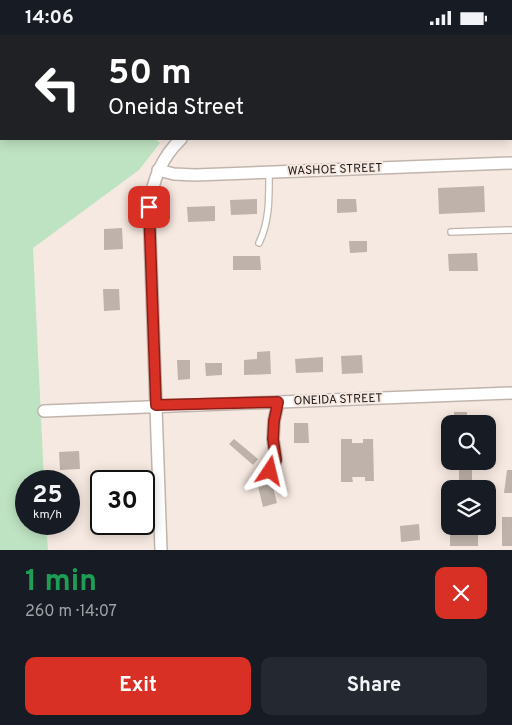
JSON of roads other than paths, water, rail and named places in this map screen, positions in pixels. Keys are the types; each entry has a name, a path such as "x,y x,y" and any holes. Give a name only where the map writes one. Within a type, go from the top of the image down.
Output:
{"street":[{"path":"161,550 149,207 158,170 179,140"},
{"name":"WASHOE STREET","path":"158,170 174,174 195,175 512,163"},
{"name":"ONEIDA STREET","path":"44,411 156,405 512,393"},
{"path":"270,471 276,460 273,439 278,402"}],"lane":[{"path":"260,243 265,231 269,211 268,172"},
{"path":"451,232 512,230"}]}
